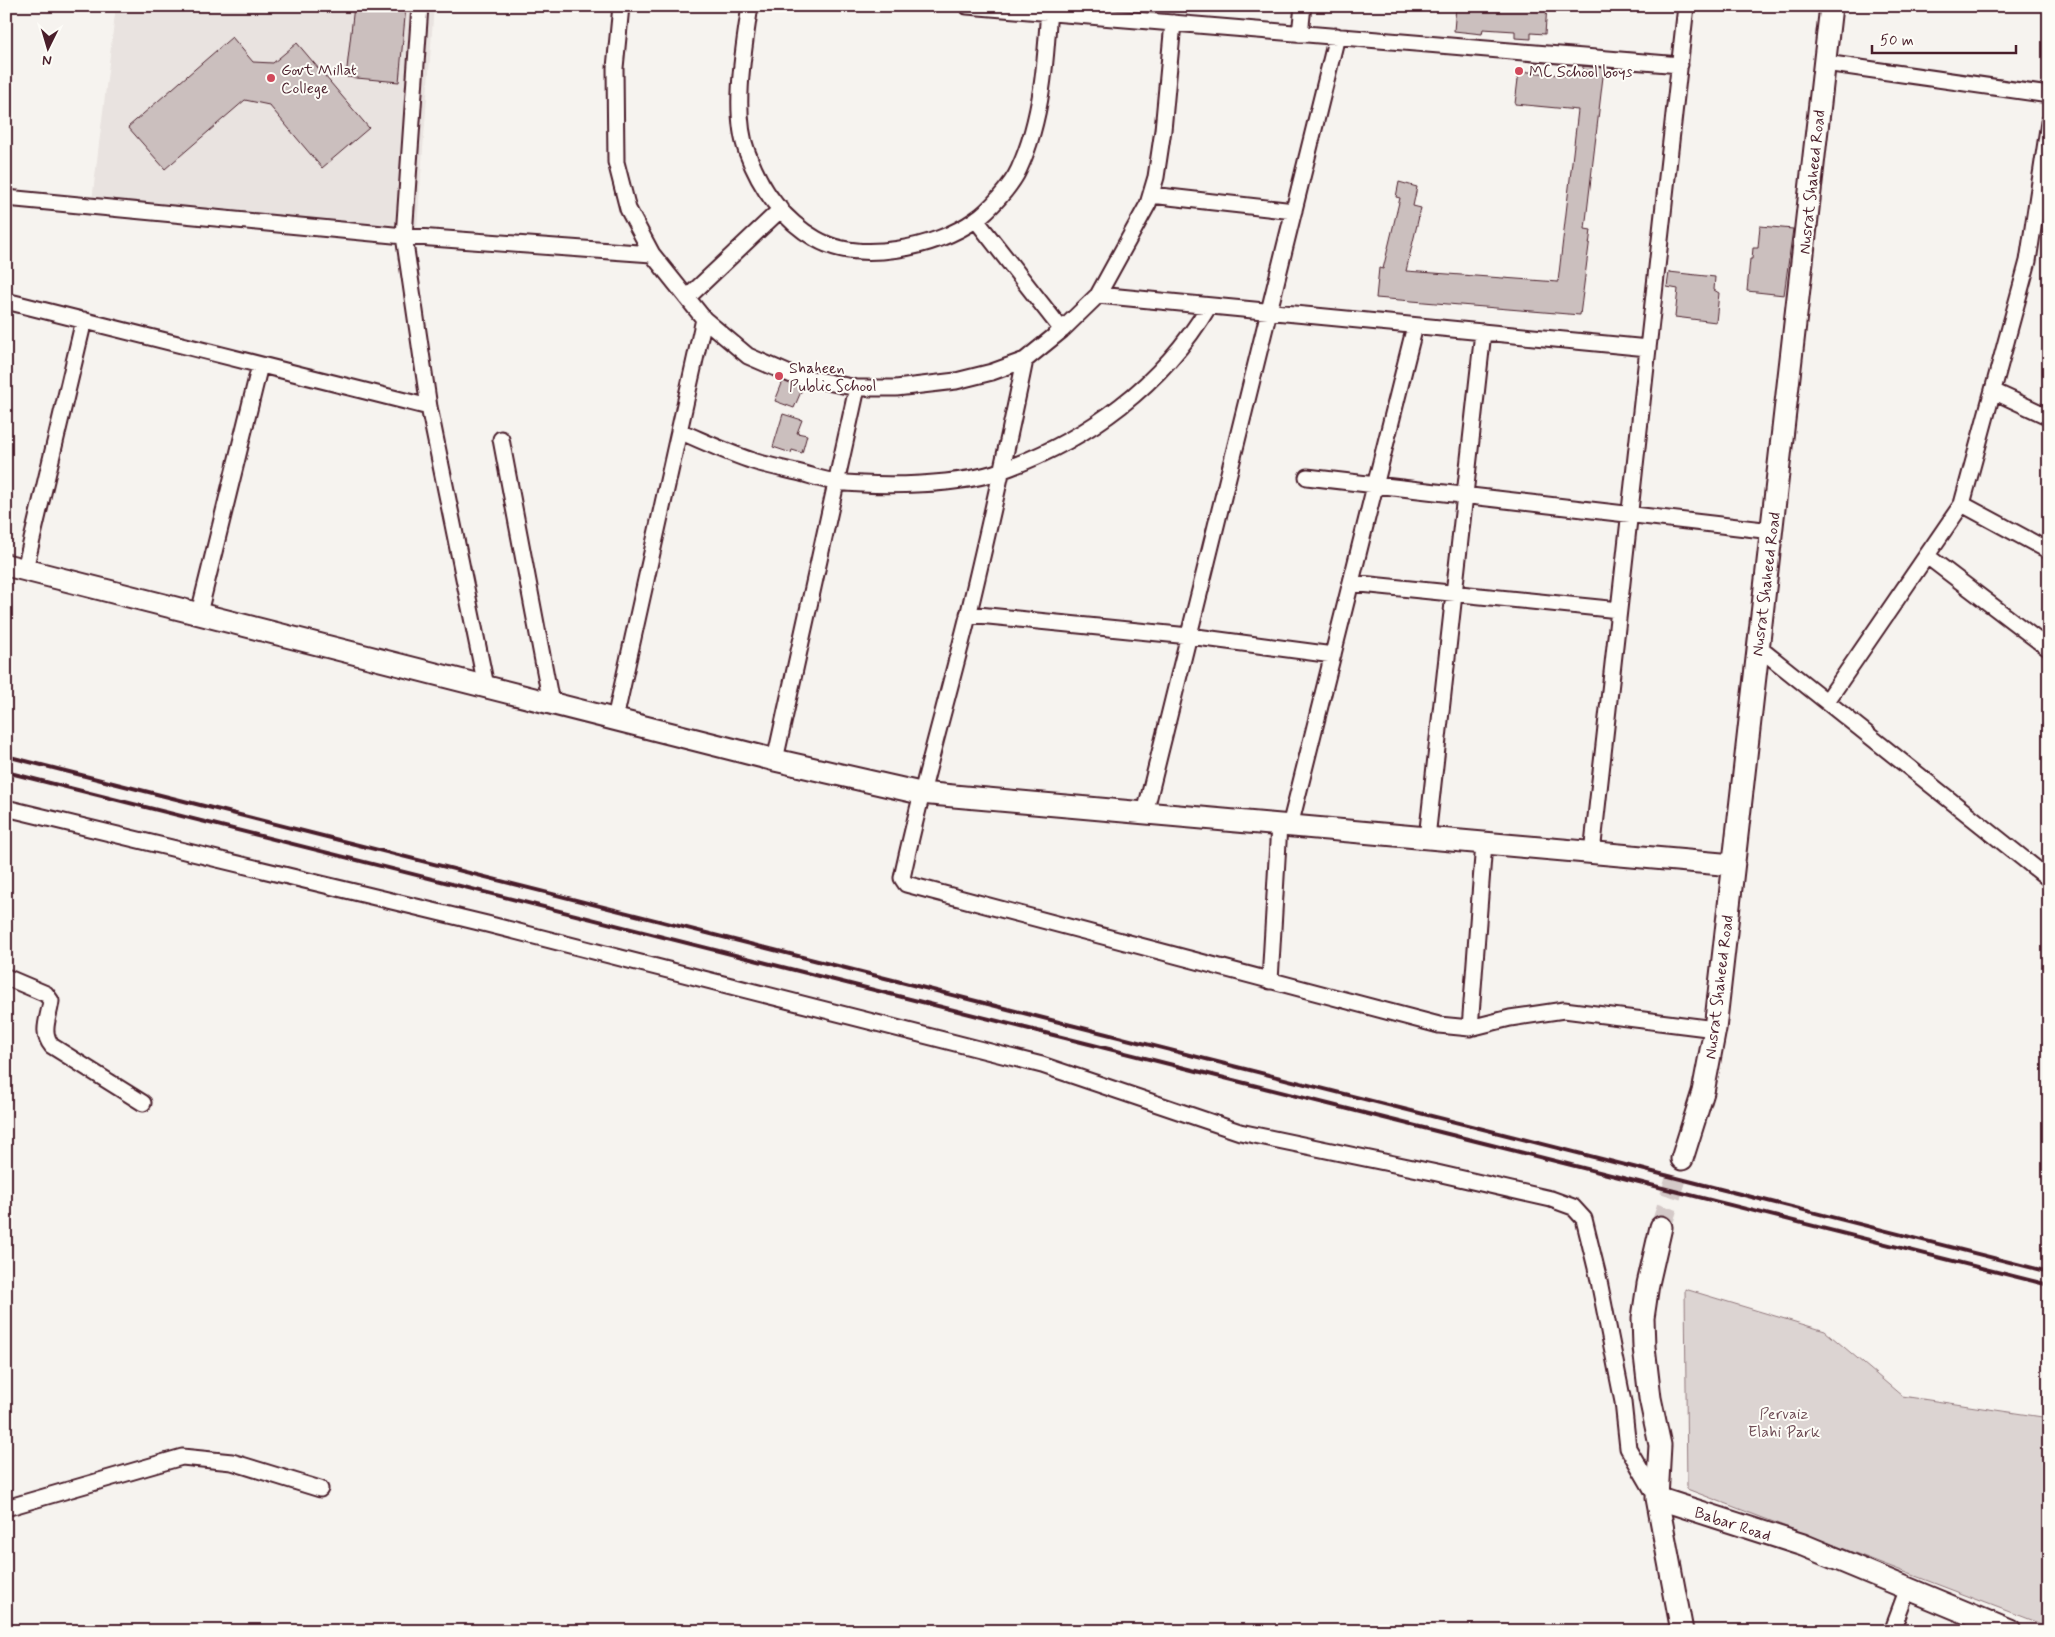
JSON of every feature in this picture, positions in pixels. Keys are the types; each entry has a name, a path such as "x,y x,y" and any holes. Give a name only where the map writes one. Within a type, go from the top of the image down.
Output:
{"street":[{"path":"420,6 404,236 429,407 486,686"},
{"path":"621,6 615,68 616,162 628,209 652,254 704,319 748,356 792,375 857,388 896,388 956,381 992,372 1025,360 1062,330 1098,295 1131,238 1151,195 1163,130 1173,23"},
{"path":"750,6 743,49 740,112 746,150 762,187 792,222 818,240 848,249 870,251 922,245 976,220 1003,192 1019,170 1032,134 1041,89 1049,10"},
{"path":"967,6 1049,10 1173,23 1680,65"},
{"path":"1300,34 1303,6"},
{"path":"1592,853 1686,6"},
{"name":"Nusrat Shaheed Road","path":"1682,1159 1703,1092 1715,1029 1831,6"},
{"path":"1145,813 1337,36"},
{"path":"1825,63 2049,94"},
{"path":"1827,702 1962,504 2028,261 2049,122"},
{"path":"1151,195 1294,211"},
{"path":"6,198 404,236 652,254"},
{"path":"687,298 781,210"},
{"path":"976,220 1062,330"},
{"path":"1098,295 1648,348"},
{"path":"6,301 429,407"},
{"path":"679,431 753,461 836,482 925,483 972,478 1002,471 1081,435 1114,412 1173,357 1190,338 1209,306"},
{"path":"615,719 704,319"},
{"path":"84,320 16,567 775,760 920,793 1733,865"},
{"path":"1270,981 1284,825 1333,655 1415,326"},
{"path":"1428,838 1483,332"},
{"path":"1025,360 1002,471 968,614 920,793 902,878 906,884 1439,1025 1470,1028 1510,1018 1564,1010 1715,1029"},
{"path":"199,614 260,364"},
{"path":"775,760 857,388"},
{"path":"1993,391 2049,417"},
{"path":"501,438 551,703"},
{"path":"1306,477 1772,531"},
{"path":"1962,504 2049,551"},
{"path":"1927,556 2049,649"},
{"path":"1351,583 1619,610"},
{"path":"968,614 1189,636 1333,655"},
{"path":"1758,647 2049,879"},
{"path":"6,808 496,926 1042,1065 1240,1132 1437,1173 1551,1199 1574,1207 1584,1219 1598,1276 1623,1402 1628,1448 1656,1498"},
{"path":"1470,1028 1484,843"},
{"path":"6,977 46,994 51,1001 45,1029 46,1039 52,1046 143,1103"},
{"path":"1661,1227 1648,1284 1643,1318 1644,1347 1650,1398 1660,1445 1656,1498 1682,1631"},
{"path":"6,1508 182,1458 232,1462 320,1489"},
{"name":"Babar Road","path":"1656,1498 1803,1545 2010,1631"},
{"path":"1892,1631 1908,1588"}],"shaded area":[{"path":"116,6 434,6 417,227 92,201"}],"green space":[{"name":"Pervaiz Elahi Park","path":"1685,1289 1825,1331 1902,1396 2049,1418 2049,1627 1687,1489"}],"building":[{"path":"354,6 406,6 399,82 346,77"},
{"path":"1456,6 1497,9 1497,6 1547,6 1545,34 1531,33 1531,39 1515,38 1515,31 1483,29 1482,34 1454,31"},
{"path":"232,37 253,62 273,63 297,43 369,128 322,168 269,105 245,100 165,169 128,127"},
{"path":"1583,66 1604,68 1585,229 1591,230 1580,315 1376,298 1379,268 1383,269 1400,198 1396,197 1399,182 1417,187 1413,206 1421,208 1406,271 1558,282 1578,110 1515,104 1519,71 1582,77"},
{"path":"1760,226 1793,229 1784,295 1747,291 1750,259 1752,259 1753,248 1758,248"},
{"path":"1669,272 1715,277 1714,290 1719,293 1716,322 1675,317 1678,289 1667,287"},
{"path":"783,381 803,387 794,408 775,401"},
{"path":"783,414 802,420 797,433 807,435 802,453 792,450 791,453 773,447"}],"tunnel":[{"path":"1661,1227 1682,1159"}],"railway":[{"path":"6,756 2049,1272"},
{"path":"6,772 2049,1285"}],"place":[{"name":"MC School boys","path":"1519,71"},
{"name":"Govt Millat College","path":"271,78"},
{"name":"Shaheen Public School","path":"779,376"}]}
